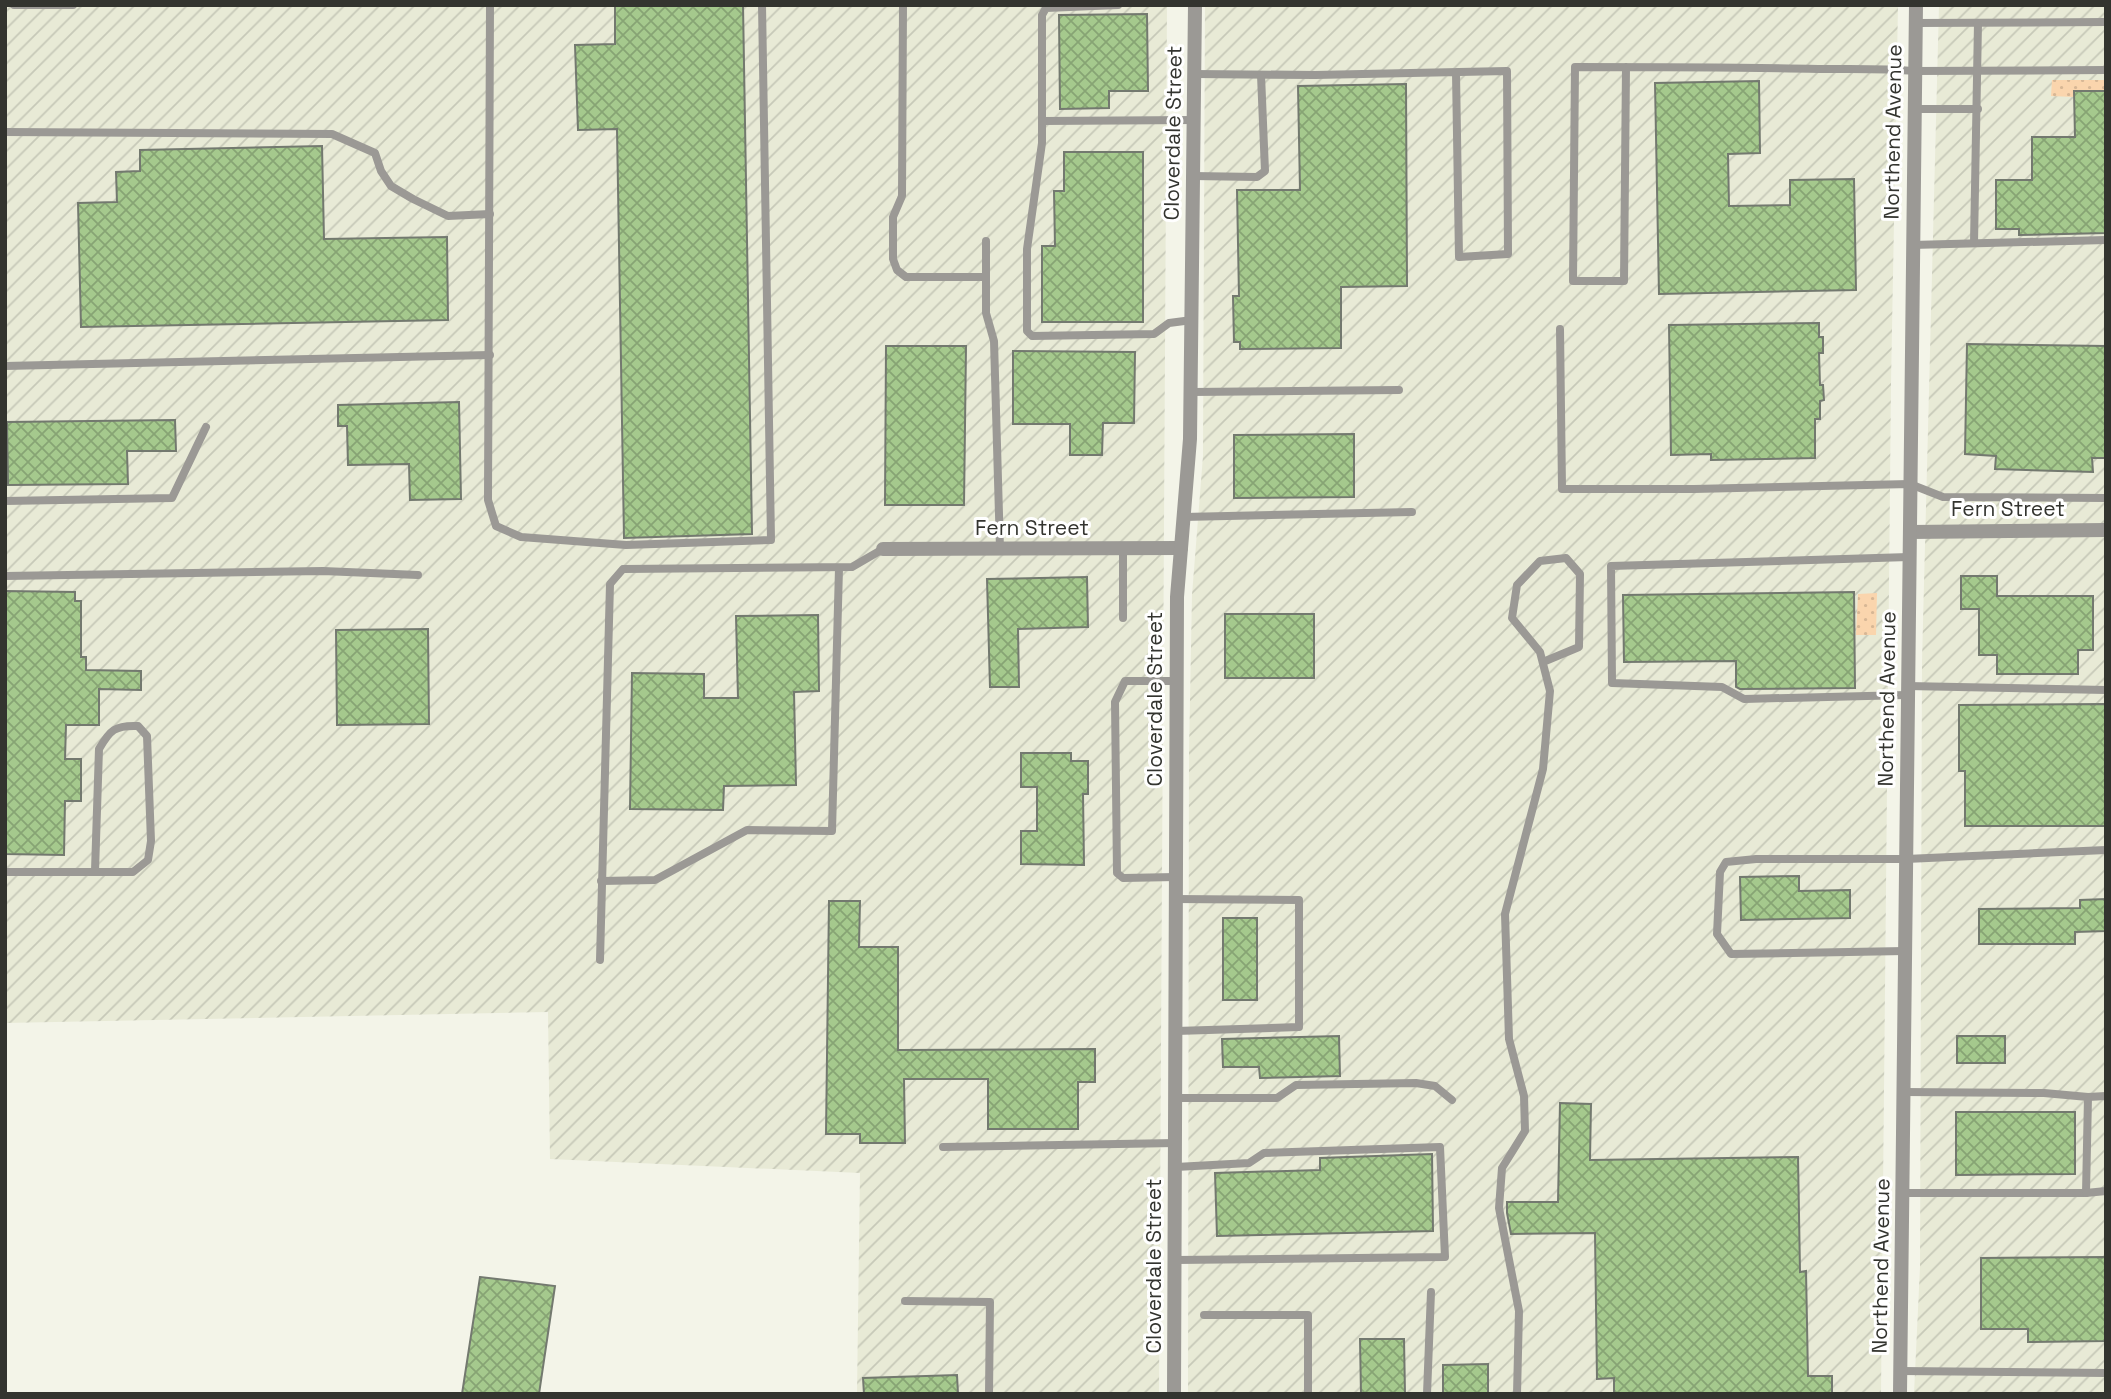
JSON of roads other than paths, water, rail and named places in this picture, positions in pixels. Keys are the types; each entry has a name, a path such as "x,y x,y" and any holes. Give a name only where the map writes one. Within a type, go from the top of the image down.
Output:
{"street":[{"name":"Cloverdale Street","path":"1174,1394 1177,597 1190,439 1195,5"},
{"name":"Northend Avenue","path":"1900,1394 1916,5"},
{"name":"Fern Street","path":"1910,532 2106,530"},
{"name":"Fern Street","path":"883,549 1181,548"}],"lane":[{"path":"14,5 74,5"},
{"path":"490,9 488,500 496,526 521,537 626,545 771,540 762,5"},
{"path":"904,5 902,196 893,217 893,259 897,270 905,277 986,277"},
{"path":"1118,5 1046,8 1042,15 1042,143 1027,249 1027,331 1032,336 1154,334 1169,323 1192,320"},
{"path":"1916,23 2106,22"},
{"path":"1974,243 1978,23"},
{"path":"1626,67 1624,281 1573,281 1575,66 1915,71 2106,70"},
{"path":"1195,74 1507,71 1508,254 1459,257 1456,73"},
{"path":"1193,176 1257,177 1265,171 1261,75"},
{"path":"1915,109 1978,109"},
{"path":"1042,121 1194,120"},
{"path":"5,132 332,134 375,153 381,171 391,186 413,199 447,216 490,214"},
{"path":"1912,245 2106,240"},
{"path":"986,241 986,313 994,341 1000,549"},
{"path":"1560,329 1562,489 1910,484 1943,497 2106,498"},
{"path":"5,366 490,355"},
{"path":"1191,392 1399,390"},
{"path":"5,501 172,498 206,427"},
{"path":"1184,517 1412,512"},
{"path":"1122,618 1123,548"},
{"path":"600,960 610,584 623,569 852,567 883,549"},
{"path":"1909,557 1611,566 1612,683 1722,687 1744,699 1907,691 2106,690"},
{"path":"1517,1394 1519,1311 1499,1209 1502,1168 1525,1131 1524,1096 1508,1039 1504,914 1543,769 1550,691 1540,652 1512,618 1517,585 1540,561 1566,558 1580,574 1579,647 1543,662"},
{"path":"601,881 655,880 747,830 832,831 839,568"},
{"path":"5,576 323,571 418,575"},
{"path":"1175,877 1123,878 1117,873 1115,702 1125,681 1176,681"},
{"path":"5,872 133,872 148,860 150,841 147,736 138,726 122,725 108,733 99,749 95,871"},
{"path":"1905,951 1731,954 1717,934 1720,872 1726,862 1755,859 1906,859 2106,850"},
{"path":"1175,898 1298,900 1299,1027 1176,1031"},
{"path":"1176,1098 1277,1098 1296,1085 1416,1083 1435,1087 1452,1100"},
{"path":"1904,1092 2106,1096"},
{"path":"2086,1193 2088,1097"},
{"path":"943,1147 1176,1143"},
{"path":"1175,1260 1446,1257 1440,1147 1264,1153 1249,1163 1176,1167"},
{"path":"1903,1193 2106,1191"},
{"path":"1427,1394 1431,1293"},
{"path":"905,1301 990,1302 989,1394"},
{"path":"1204,1315 1308,1315 1308,1394"},
{"path":"1901,1371 2106,1373"}]}
